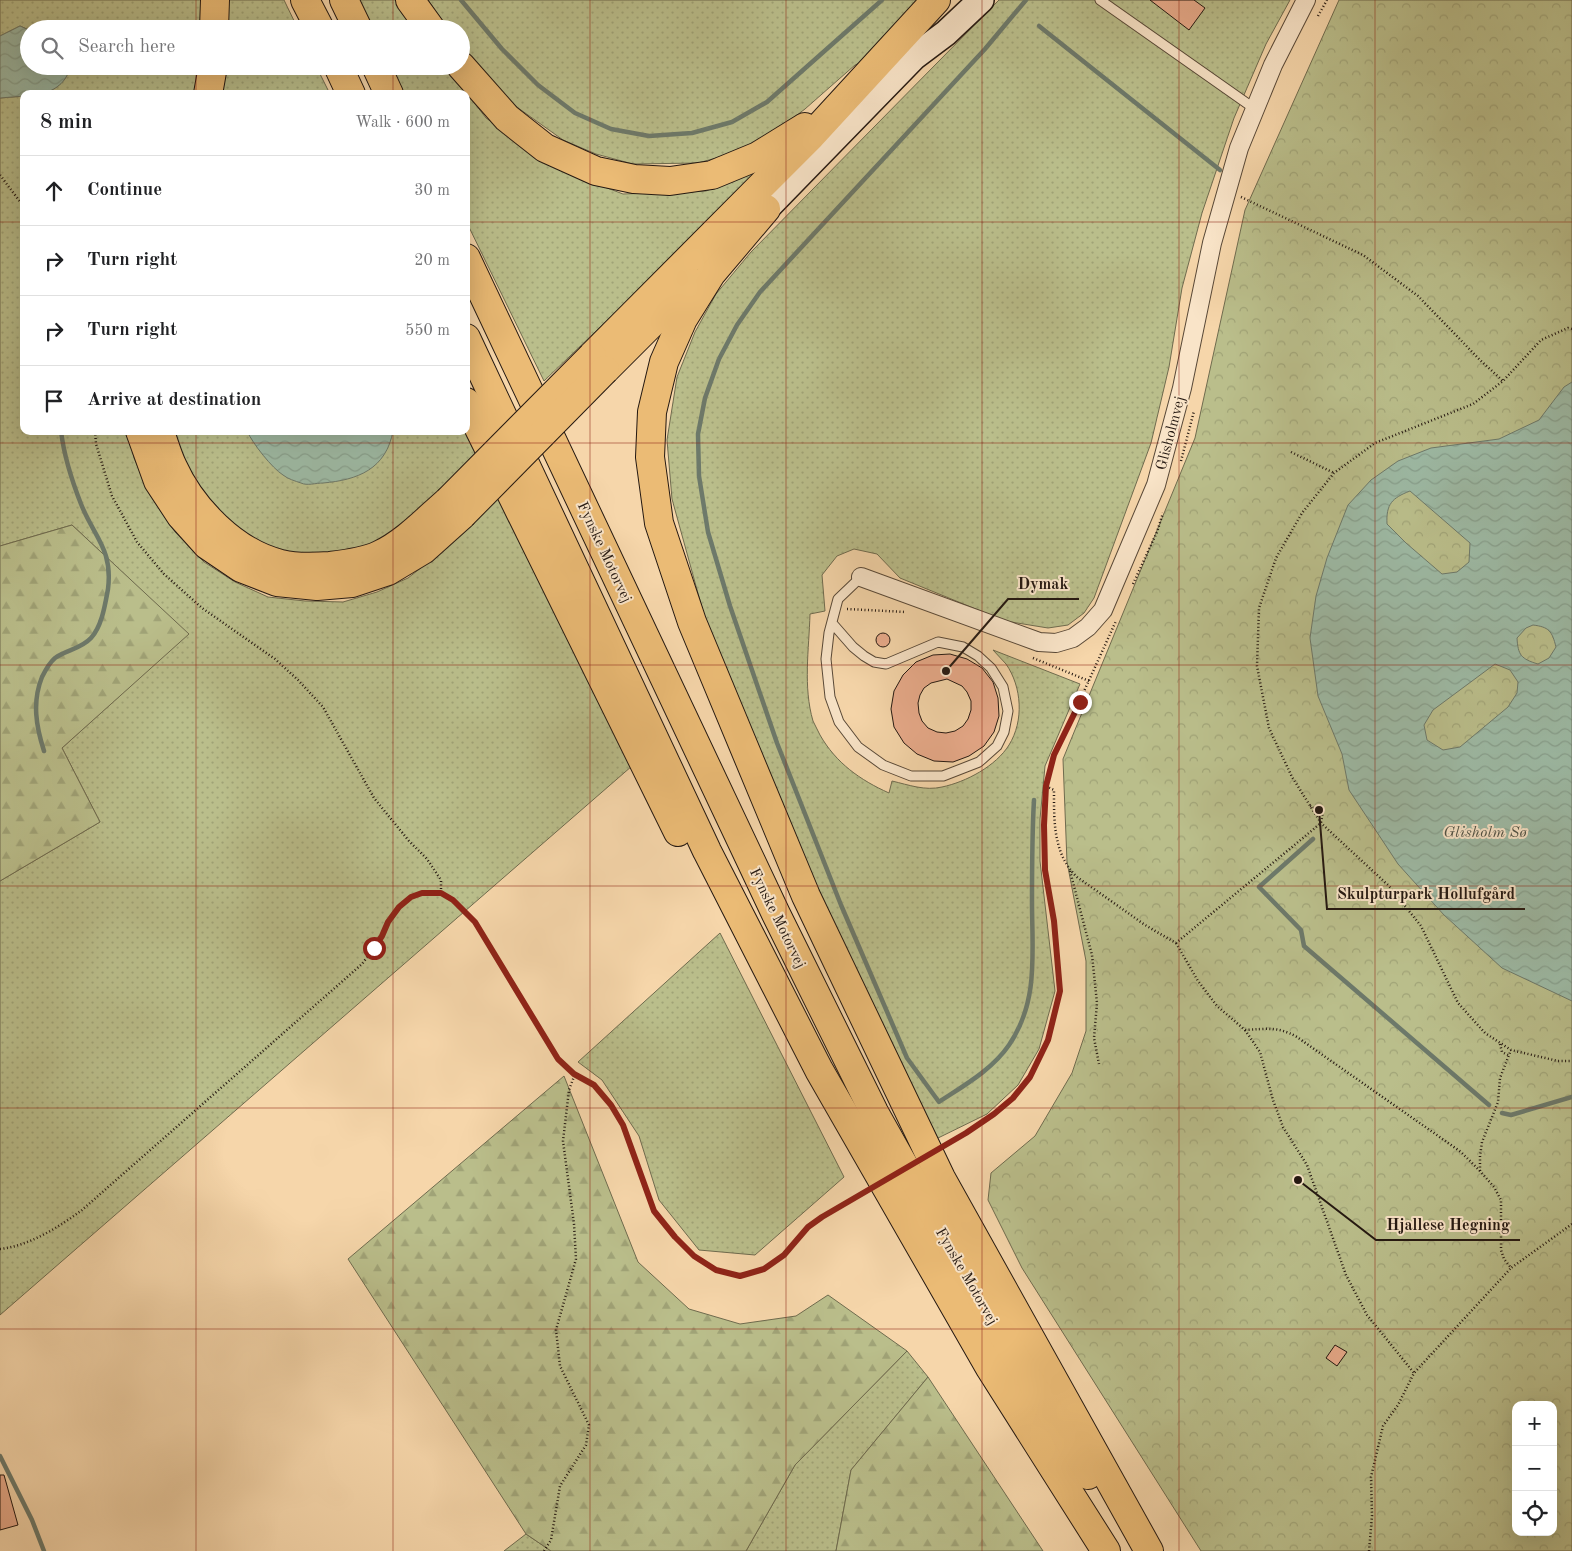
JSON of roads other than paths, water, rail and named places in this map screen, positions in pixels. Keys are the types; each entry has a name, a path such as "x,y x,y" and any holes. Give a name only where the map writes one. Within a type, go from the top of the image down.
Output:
{"highway":[{"path":"214,20 215,0"},
{"path":"305,0 315,20"},
{"path":"344,0 354,20"},
{"path":"410,0 425,20"},
{"path":"141,435 158,481 181,516 207,545 241,568 278,582 316,586 352,583 388,571 423,550 455,508 598,363 936,0"},
{"path":"469,75 507,118 545,148 596,171 634,179 670,181 712,175 758,156 805,127 874,68"},
{"path":"209,90 211,75"},
{"path":"342,75 349,90"},
{"path":"380,75 387,90"},
{"path":"598,363 766,209"},
{"path":"766,209 711,274 683,319 664,362 652,412 650,457 659,523 692,622 806,896 941,1178 1150,1551"},
{"name":"Fynske Motorvej","path":"470,266 776,914 874,1112 982,1304 1072,1451 1140,1551"},
{"name":"Fynske Motorvej","path":"470,347 707,851 819,1070 990,1368 1106,1551"},
{"path":"470,410 726,930 819,1070"},
{"path":"161,435 174,469 196,506 227,537 258,555 281,564 323,566 349,564 379,555 455,508"}],"street":[{"path":"766,209 967,0"},
{"path":"914,57 946,33 981,0"},
{"name":"Glisholmvej","path":"861,576 1039,642 1056,643 1073,638 1088,627 1103,610 1156,485 1182,388 1214,235 1239,148 1273,65 1306,0"}],"lane":[{"path":"1100,0 1254,109"},
{"path":"832,622 852,647 874,662 886,664 938,642 962,647 978,656 992,668 1003,687 1008,711 1004,732 997,746 978,762 943,776 911,776 883,764 858,747 839,722 830,698 826,659 832,622 838,599 861,576"}],"water":[{"path":"20,26 20,75 67,76 61,84 52,90 20,90 20,96 0,98 0,36"},
{"name":"Glisholm Sø","path":"1572,382 1572,1001 1502,968 1444,915 1398,864 1349,790 1342,754 1318,696 1310,638 1316,596 1327,558 1348,505 1371,480 1398,461 1431,448 1499,439 1539,420 1564,387","holes":["1410,491 1470,543 1469,562 1457,572 1442,574 1387,524 1391,503 1399,496","1533,625 1543,627 1549,631 1555,642 1556,647 1549,658 1538,664 1524,658 1518,649 1517,638 1526,628","1495,664 1510,670 1518,682 1517,693 1508,707 1460,747 1443,750 1427,740 1424,725 1433,710"]},
{"path":"250,435 392,435 384,455 368,470 348,479 309,484 292,480 279,472"}],"waterway":[{"path":"461,0 502,49 538,85 575,113 611,129 649,136 692,133 732,122 767,102 882,0"},
{"path":"1026,0 985,49 760,292 737,325 719,359 705,398 698,434 699,476 708,532 730,606 777,743 841,905 907,1058 939,1102 977,1077 1002,1054 1019,1028 1025,1011 1032,976 1033,958 1032,864 1034,800"},
{"path":"1039,26 1220,170"},
{"path":"44,751 36,714 37,696 42,677 55,658 83,645 95,633 104,608 109,575 105,553 81,504 64,450 62,435"},
{"path":"1313,839 1259,887 1301,930 1304,946 1489,1105"},
{"path":"1502,1113 1511,1115 1572,1097"},
{"path":"0,1456 32,1520 44,1551"}],"place":[{"name":"Dymak","path":"946,671"},
{"name":"Skulpturpark Hollufgård","path":"1319,810"},
{"name":"Hjallese Hegning","path":"1298,1180"}]}
